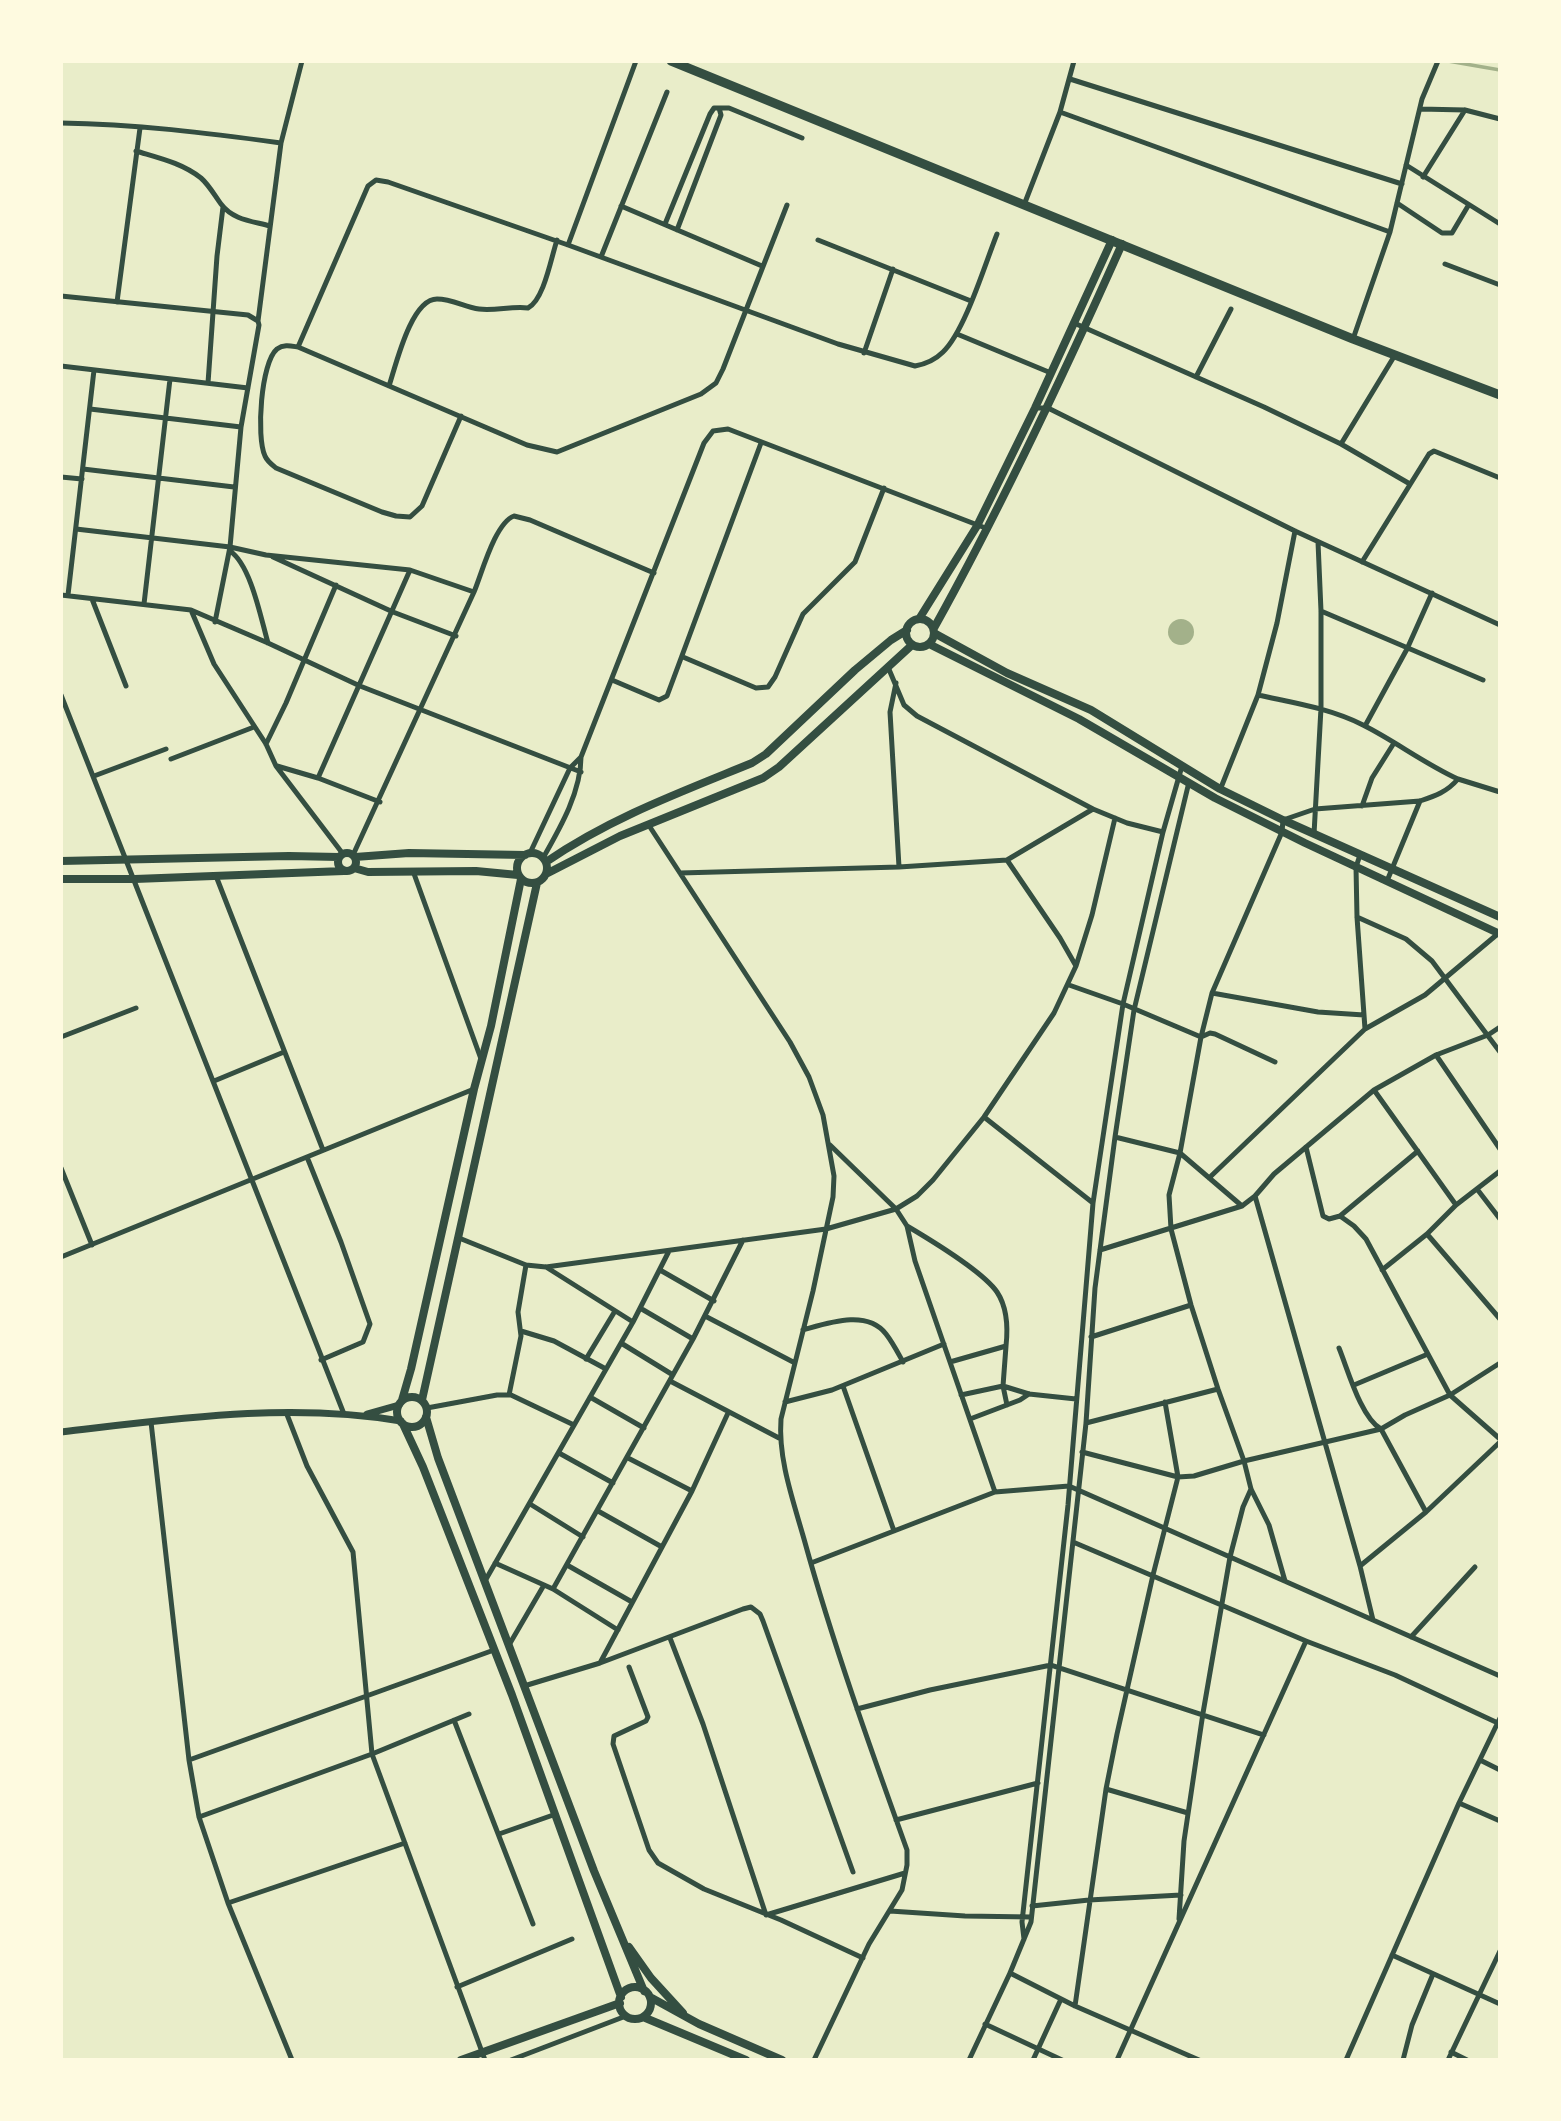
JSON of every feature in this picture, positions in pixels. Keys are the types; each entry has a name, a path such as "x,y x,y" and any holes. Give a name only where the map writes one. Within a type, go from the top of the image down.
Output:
{"main road":[{"path":"671,61 1395,355 1500,395"},
{"path":"61,861 409,853 528,854 544,860 621,817 752,763 766,754 877,651 906,631 910,623 919,619 977,526 1112,240"},
{"path":"929,644 1048,408 1122,244"},
{"path":"919,619 928,621 934,631 1007,673 1091,710 1220,789 1500,917"},
{"path":"906,631 907,639 912,645 921,647 929,644 1106,733 1188,784 1282,832 1499,933"},
{"path":"402,1423 416,1426 425,1409 458,1238 537,883 546,874 648,824 763,778 779,767 912,645"},
{"path":"528,854 518,862 519,877 482,1061 411,1369 397,1413 423,1467 494,1650 556,1814 626,2016 634,2019 643,2017 746,2060"},
{"path":"341,855 338,865 344,871"},
{"path":"354,856 354,868"},
{"path":"544,860 546,874"},
{"path":"61,879 215,876 344,871 354,868 368,872 489,871 519,877 528,883 537,883"},
{"path":"469,1112 485,1118"},
{"path":"400,1402 414,1396 425,1409 439,1458 524,1686 621,1938 647,1994 651,2006 643,2017"},
{"path":"621,1938 667,1997 690,2020"},
{"path":"461,2060 483,2056 620,2000 631,1988 647,1994 690,2020 782,2060"}],"street":[{"path":"215,622 230,549 234,487 259,325 281,143 302,61"},
{"path":"568,245 636,61"},
{"path":"1024,205 1060,112 1074,61"},
{"path":"1353,338 1390,232 1422,99 1438,61"},
{"path":"1070,79 1402,184"},
{"path":"601,257 667,92"},
{"path":"665,224 709,114 714,108 729,108 802,138"},
{"path":"677,230 721,115 719,108"},
{"path":"1420,109 1465,110 1500,119"},
{"path":"1423,177 1465,110"},
{"path":"1060,112 1390,232"},
{"path":"61,123 114,124 281,143"},
{"path":"117,302 140,128"},
{"path":"136,152 169,160 191,171 204,180 223,207 239,218 270,226"},
{"path":"1406,165 1500,224"},
{"path":"298,347 368,186 376,180 556,240 746,312 864,353 915,366 936,358 957,334 997,234"},
{"path":"1397,203 1442,233 1448,234 1452,233 1468,206"},
{"path":"461,416 422,506 410,517 382,512 276,468 263,453 261,413 270,358 276,349 284,345 298,347 545,451 567,450 708,389 716,383 723,369 787,205"},
{"path":"621,206 762,266"},
{"path":"208,383 223,207"},
{"path":"389,386 409,328 422,305 438,299 480,309 528,308 534,305 538,297 556,240"},
{"path":"818,240 971,301"},
{"path":"1445,264 1500,285"},
{"path":"864,353 893,269"},
{"path":"61,296 248,315 258,321"},
{"path":"1196,377 1231,309"},
{"path":"1074,323 1340,444 1410,484"},
{"path":"957,334 1051,373"},
{"path":"1340,444 1395,355"},
{"path":"61,366 248,388"},
{"path":"94,370 76,529 65,595 191,610 360,686 581,772"},
{"path":"144,604 170,379"},
{"path":"1035,408 1048,408 1295,531 1500,625"},
{"path":"90,409 242,427"},
{"path":"544,860 581,772 581,757 708,435 720,429 729,429 988,529"},
{"path":"612,680 663,699 669,692 761,443"},
{"path":"1362,562 1410,484 1434,451 1499,476"},
{"path":"83,469 234,487"},
{"path":"61,477 82,480"},
{"path":"683,657 756,688 768,687 803,614 855,562 884,488"},
{"path":"354,856 456,636 503,523 514,516 530,520 654,573"},
{"path":"76,529 267,555 410,570 474,593"},
{"path":"1215,798 1258,695 1277,623 1295,531"},
{"path":"1314,834 1321,708 1318,542"},
{"path":"230,549 239,559 250,582 268,643"},
{"path":"267,555 393,612 456,636"},
{"path":"318,778 410,570"},
{"path":"266,744 336,585"},
{"path":"1365,726 1407,649 1432,593"},
{"path":"92,598 126,686"},
{"path":"191,610 214,664 266,744 276,766 341,855"},
{"path":"1321,611 1483,680"},
{"path":"888,667 904,705 917,716 1093,809 1139,827 1163,832"},
{"path":"896,683 890,712 898,867"},
{"path":"61,695 344,1414"},
{"path":"1258,695 1321,708 1365,726 1458,779 1500,792"},
{"path":"171,759 254,726"},
{"path":"1362,806 1372,778 1394,743"},
{"path":"93,776 166,748"},
{"path":"528,854 570,768 581,757"},
{"path":"276,766 318,778 380,802"},
{"path":"1024,1939 1023,1916 1069,1486 1093,1203 1124,1004 1163,832 1182,766"},
{"path":"969,2060 1010,1973 1031,1917 1086,1423 1095,1288 1115,1137 1135,1010 1188,784 1193,773"},
{"path":"1285,1581 1269,1525 1251,1489 1244,1461 1218,1389 1171,1230 1169,1195 1180,1153 1200,1037 1212,993 1282,832 1283,820 1315,809 1420,801 1443,792 1458,779"},
{"path":"1387,881 1420,801"},
{"path":"680,873 898,867 1007,860 1093,809"},
{"path":"458,1238 526,1265 547,1267 826,1229 896,1209 917,1196 984,1117 1054,1013 1069,985 1092,915 1115,818"},
{"path":"648,824 732,951 809,1077 823,1115 830,1145 834,1176 833,1197 779,1438 811,1563 857,1709 907,1850 902,1889 869,1944 814,2060"},
{"path":"1360,855 1356,867 1357,917 1365,1029"},
{"path":"1007,860 1076,966"},
{"path":"413,871 482,1061"},
{"path":"215,876 323,1150"},
{"path":"1357,917 1406,940 1432,961 1500,1052"},
{"path":"1209,1178 1365,1029 1425,995 1499,933"},
{"path":"1069,985 1124,1004 1200,1037 1215,1034 1275,1062"},
{"path":"1212,993 1318,1012 1364,1015"},
{"path":"61,1037 136,1008"},
{"path":"1100,1250 1242,1206 1255,1196 1274,1174 1374,1090 1436,1055 1488,1035 1500,1027"},
{"path":"214,1081 284,1052"},
{"path":"1436,1055 1500,1149"},
{"path":"61,1257 474,1089"},
{"path":"1374,1090 1456,1205"},
{"path":"984,1117 1093,1203"},
{"path":"1115,1137 1180,1153 1242,1206"},
{"path":"830,1145 896,1209 907,1226 915,1261 995,1492"},
{"path":"1306,1147 1316,1181 1321,1213 1329,1219 1340,1216 1418,1152"},
{"path":"307,1157 370,1324 363,1342 321,1360"},
{"path":"61,1168 92,1245"},
{"path":"1382,1270 1427,1234 1456,1205 1500,1171"},
{"path":"1476,1189 1500,1219"},
{"path":"1255,1196 1373,1620"},
{"path":"1340,1216 1366,1239 1450,1395 1500,1440 1426,1512 1360,1566"},
{"path":"907,1226 935,1243 994,1288 1004,1307 1007,1334 1003,1386 1007,1405"},
{"path":"1427,1234 1500,1318"},
{"path":"553,1589 693,1339 743,1240"},
{"path":"485,1581 633,1322 669,1251"},
{"path":"509,1395 518,1355 521,1331 518,1312 526,1265"},
{"path":"547,1267 633,1322"},
{"path":"660,1270 713,1301"},
{"path":"1084,1286 1095,1288"},
{"path":"1091,1337 1191,1305"},
{"path":"640,1308 693,1339"},
{"path":"586,1359 615,1311"},
{"path":"705,1316 795,1363"},
{"path":"803,1330 842,1320 876,1325 885,1332 903,1362"},
{"path":"521,1331 550,1339 606,1369"},
{"path":"621,1343 728,1413 779,1438"},
{"path":"785,1402 843,1386 944,1344"},
{"path":"950,1362 1006,1346"},
{"path":"1339,1348 1370,1420 1381,1429 1426,1512"},
{"path":"1354,1385 1428,1354"},
{"path":"1082,1452 1178,1477 1194,1476 1244,1461 1381,1429 1450,1395 1500,1363"},
{"path":"843,1386 894,1531"},
{"path":"961,1395 1003,1386 1029,1394 1076,1399"},
{"path":"1086,1423 1218,1389"},
{"path":"970,1419 1029,1394"},
{"path":"425,1409 509,1395 574,1425"},
{"path":"590,1397 644,1428"},
{"path":"363,1415 400,1402"},
{"path":"1075,2006 1106,1789 1153,1575 1178,1477 1166,1402"},
{"path":"286,1412 307,1466 353,1552 372,1754 483,2056"},
{"path":"61,1432 206,1415 286,1412 363,1415 402,1423"},
{"path":"600,1663 692,1491 728,1413"},
{"path":"151,1422 189,1760 199,1817 228,1903 292,2060"},
{"path":"559,1453 613,1483"},
{"path":"628,1458 692,1491"},
{"path":"811,1563 995,1492 1069,1486 1500,1676"},
{"path":"1178,1926 1182,1857 1203,1713 1230,1557 1243,1507 1251,1489"},
{"path":"530,1504 583,1537"},
{"path":"598,1511 662,1547"},
{"path":"1073,1542 1306,1641 1395,1675 1499,1721 1346,2060"},
{"path":"495,1563 553,1589 618,1630"},
{"path":"567,1565 632,1602"},
{"path":"1411,1637 1475,1567"},
{"path":"509,1645 544,1585"},
{"path":"524,1686 600,1663 751,1607 760,1614 853,1872"},
{"path":"670,1638 703,1724 766,1914"},
{"path":"1117,2060 1306,1641"},
{"path":"189,1760 494,1650"},
{"path":"857,1709 930,1690 1051,1665 1128,1688 1264,1735"},
{"path":"629,1667 648,1717 646,1721 614,1736 613,1744 649,1850 658,1863 704,1889 863,1958"},
{"path":"199,1817 372,1754 469,1714"},
{"path":"454,1720 533,1924"},
{"path":"1480,1760 1500,1769"},
{"path":"896,1820 1038,1783"},
{"path":"1106,1789 1188,1812"},
{"path":"1460,1803 1500,1821"},
{"path":"499,1834 556,1814"},
{"path":"228,1903 405,1843"},
{"path":"766,1914 905,1873"},
{"path":"1032,1906 1181,1895"},
{"path":"890,1912 1031,1917"},
{"path":"457,1987 572,1939"},
{"path":"1448,2060 1500,1951"},
{"path":"1392,1955 1500,2004"},
{"path":"1010,1973 1075,2006 1199,2060"},
{"path":"1404,2060 1412,2025 1433,1974"},
{"path":"1033,2060 1060,1999"},
{"path":"511,2060 626,2016"},
{"path":"985,2024 1062,2060"},
{"path":"1451,2052 1467,2060"}],"shaded area":[{"path":"1181,619 1190,623 1194,632 1190,641 1181,645 1172,641 1168,632 1172,623"}],"waterway":[{"path":"1448,61 1500,70"}]}
